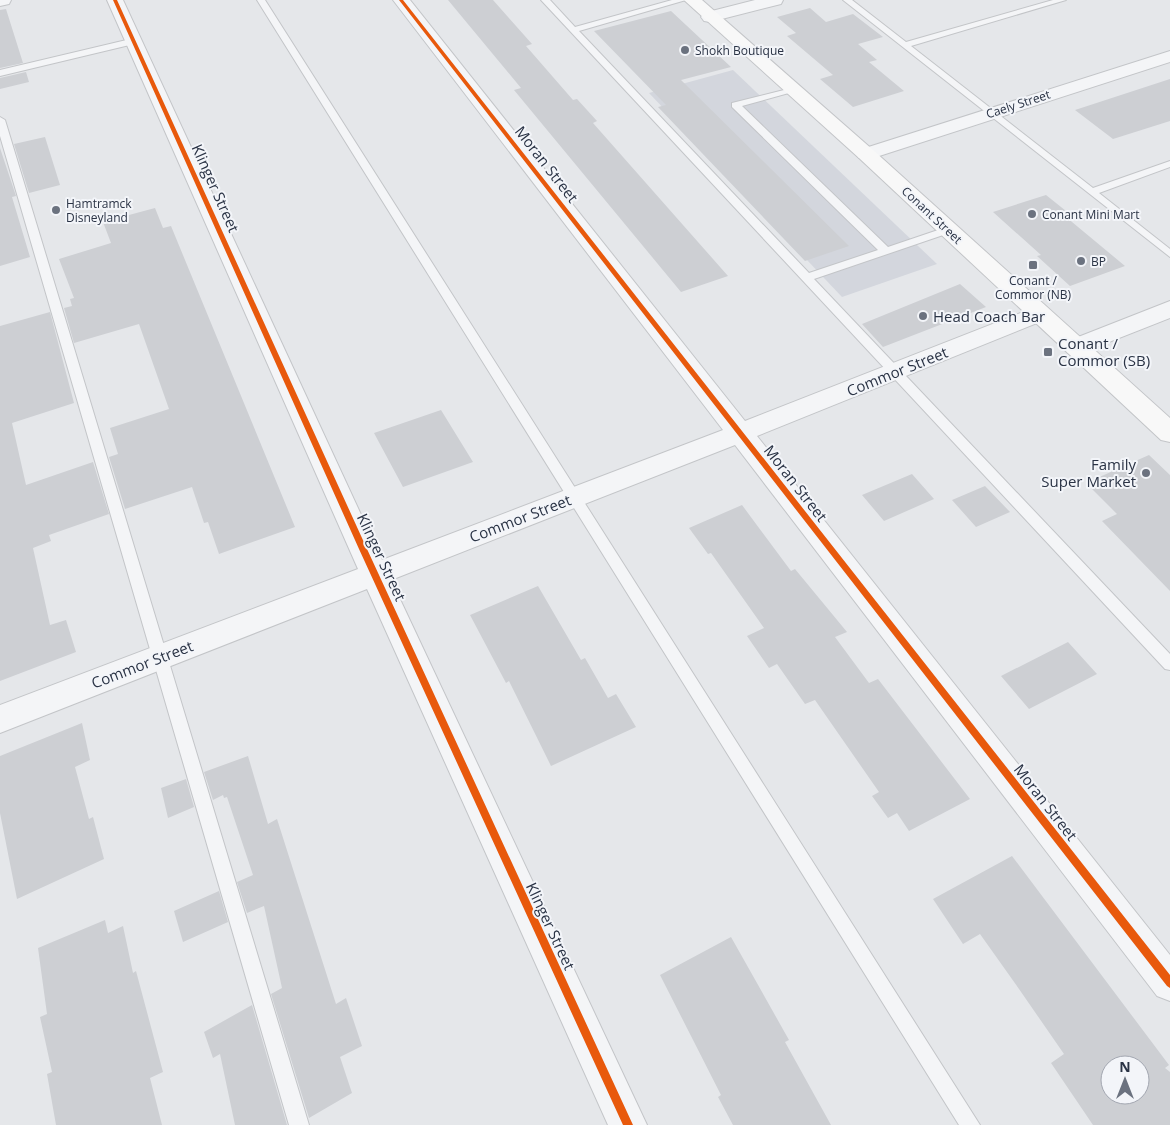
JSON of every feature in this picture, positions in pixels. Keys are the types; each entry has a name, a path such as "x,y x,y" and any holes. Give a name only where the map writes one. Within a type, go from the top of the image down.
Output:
{"main road":[{"name":"Conant Street","path":"692,0 710,18 866,154 1170,433"}],"street":[{"name":"Klinger Street","path":"115,0 375,574 628,1125"},
{"name":"Moran Street","path":"401,0 1170,983"},
{"path":"710,18 775,0"},
{"name":"Caely Street","path":"866,154 1170,56"},
{"path":"1076,348 1170,309"},
{"name":"Commor Street","path":"0,719 576,497 1039,314"}],"lane":[{"path":"261,0 576,497 970,1125"},
{"path":"545,0 1170,664"},
{"path":"573,30 682,0"},
{"path":"847,0 1170,254"},
{"path":"906,45 1062,0"},
{"path":"0,73 135,41"},
{"path":"792,89 736,105 886,251"},
{"path":"0,120 299,1125"},
{"path":"1091,192 1170,164"},
{"path":"806,278 948,230"}],"shaded area":[{"path":"733,70 937,264 842,297 649,93"}],"building":[{"path":"448,0 493,0 532,44 526,46 573,100 577,99 597,121 593,123 728,276 681,292 514,90 521,88"},
{"path":"810,8 826,22 853,14 883,37 858,44 877,60 869,62 904,91 853,107 820,79 833,75 787,36 796,33 777,17"},
{"path":"6,9 23,63 0,68 0,10"},
{"path":"671,11 731,67 681,80 849,246 805,261 658,107 666,105 594,31"},
{"path":"26,72 29,82 0,89 0,78"},
{"path":"1170,79 1170,121 1113,139 1075,110"},
{"path":"45,137 60,185 29,193 14,144"},
{"path":"0,148 16,196 12,197 30,257 0,266"},
{"path":"1046,195 1071,215 1066,217 1125,266 1070,286 1037,256 1041,255 993,212"},
{"path":"155,208 163,228 171,226 295,527 219,554 208,522 204,523 192,487 125,509 109,457 118,454 110,428 169,409 139,324 74,343 64,308 72,306 70,299 74,298 59,259 111,243 103,222"},
{"name":"Head Coach Bar","path":"960,284 986,307 883,347 862,324"},
{"path":"50,312 74,403 12,423 26,485 93,462 109,514 49,535 51,541 33,548 50,625 66,620 76,652 0,681 0,326"},
{"path":"441,410 473,462 403,487 374,433"},
{"path":"1149,455 1170,475 1170,591 1102,521 1117,514 1086,483"},
{"path":"912,474 934,499 884,521 862,495"},
{"path":"985,486 1010,512 976,527 952,500"},
{"path":"742,505 791,571 795,569 847,632 835,637 869,683 878,679 970,799 909,831 897,813 888,818 872,796 879,792 815,700 805,704 777,664 769,668 747,636 764,628 711,553 708,554 689,528"},
{"path":"538,586 581,660 585,658 608,698 616,694 636,727 551,766 509,681 506,683 470,615"},
{"path":"1068,642 1097,674 1029,709 1001,676"},
{"path":"82,723 90,760 75,767 89,819 93,817 104,859 17,899 0,813 0,756"},
{"path":"248,756 268,824 277,819 336,1004 346,998 362,1046 340,1057 352,1093 309,1118 271,994 282,988 264,906 247,913 237,882 253,875 227,797 224,798 223,795 213,800 204,772"},
{"path":"186,779 194,807 168,818 161,788"},
{"path":"1012,856 1169,1065 1165,1068 1170,1072 1170,1125 1093,1125 1051,1063 1064,1054 980,934 963,944 933,899"},
{"path":"219,891 228,922 183,942 174,911"},
{"path":"105,920 108,933 123,926 133,973 136,971 163,1072 150,1078 162,1125 56,1125 47,1074 52,1072 40,1017 47,1014 38,948"},
{"path":"731,937 789,1040 785,1042 831,1125 733,1125 718,1097 721,1095 660,975"},
{"path":"252,1005 287,1125 235,1125 220,1054 213,1058 204,1032"}],"cycle path":[{"path":"115,0 363,549 628,1125"},
{"path":"401,0 1170,983"}],"place":[{"name":"Shokh Boutique","path":"685,50"},
{"name":"Hamtramck Disneyland","path":"56,210"},
{"name":"Conant Mini Mart","path":"1032,214"},
{"name":"BP","path":"1081,261"},
{"name":"Conant / Commor (NB)","path":"1033,265"},
{"name":"Head Coach Bar","path":"923,316"},
{"name":"Conant / Commor (SB)","path":"1048,352"},
{"name":"Family Super Market","path":"1146,473"}]}
